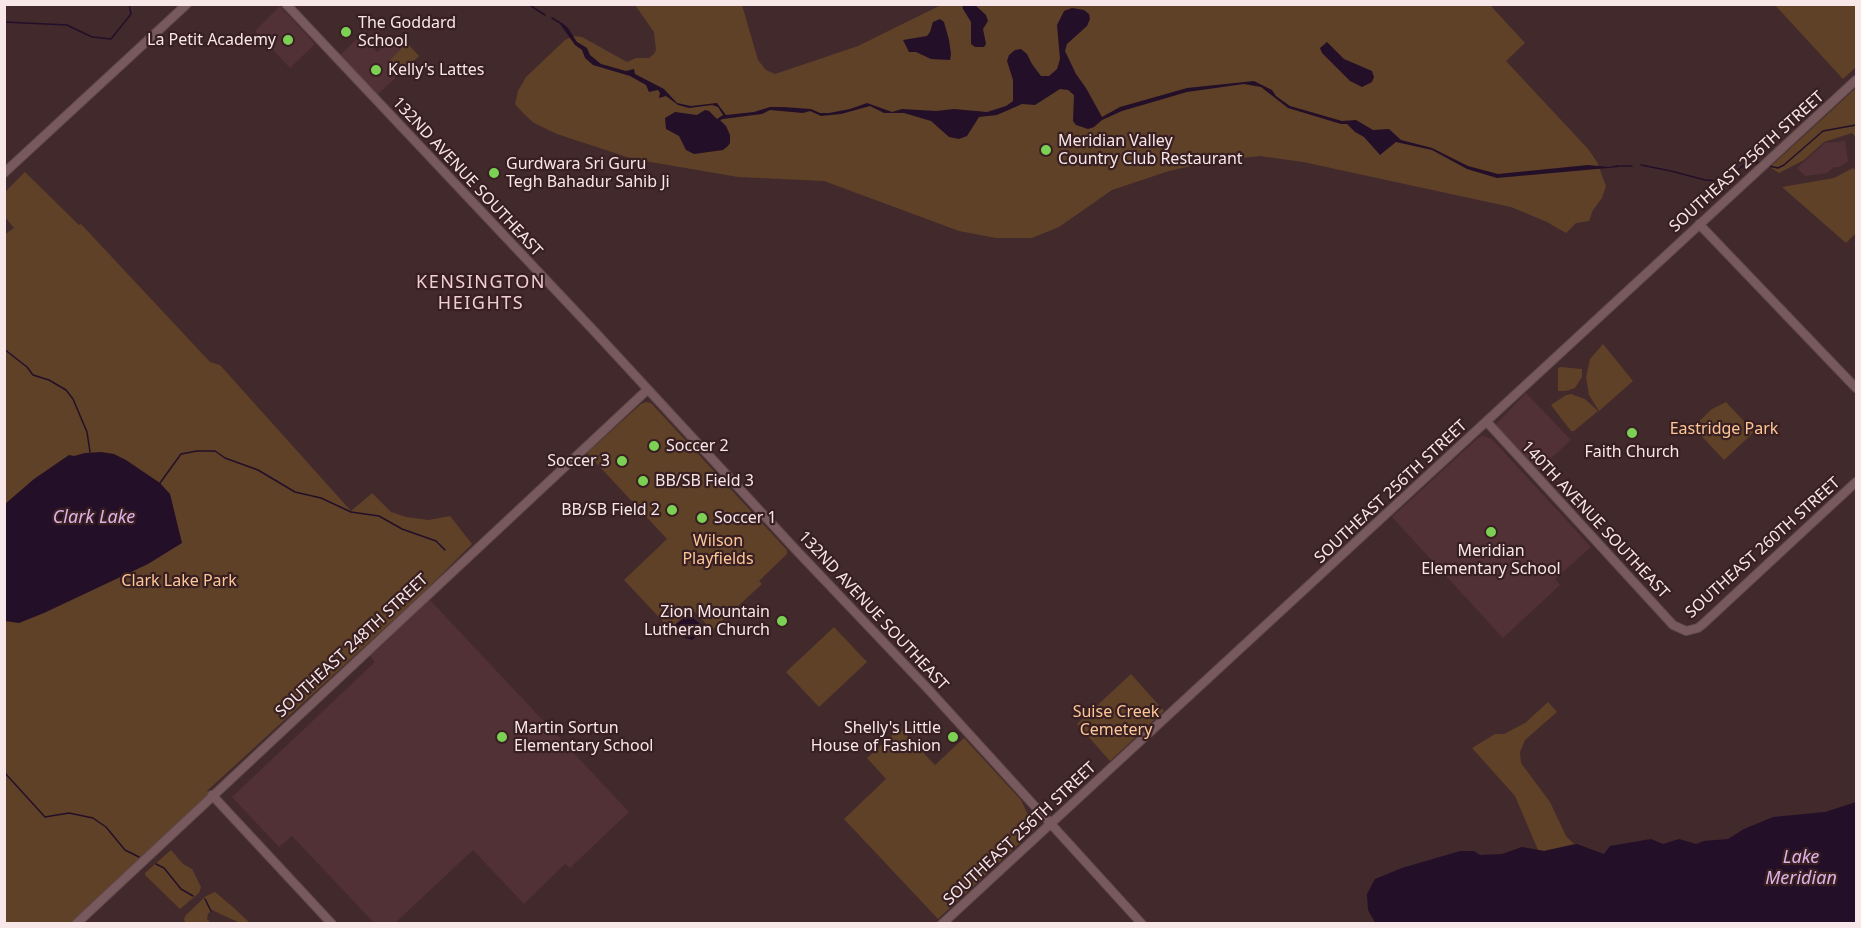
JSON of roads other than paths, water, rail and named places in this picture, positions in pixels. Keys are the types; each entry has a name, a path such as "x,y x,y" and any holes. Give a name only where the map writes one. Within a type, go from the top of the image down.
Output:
{"main road":[{"path":"4,173 187,4"},
{"name":"132ND AVENUE SOUTHEAST","path":"286,4 1052,823 1142,924"},
{"name":"SOUTHEAST 256TH STREET","path":"942,924 1857,80"},
{"path":"1699,224 1857,388"},
{"name":"SOUTHEAST 248TH STREET","path":"76,924 647,390"},
{"name":"140TH AVENUE SOUTHEAST","path":"1487,422 1673,625 1686,631"},
{"name":"SOUTHEAST 260TH STREET","path":"1686,631 1703,624 1857,482"},
{"path":"212,795 332,924"}],"water":[{"path":"962,5 975,5 986,15 988,21 983,29 986,44 984,47 975,47 971,44 971,22"},
{"path":"1072,8 1084,10 1089,14 1090,19 1087,26 1067,44 1065,51 1102,117 1120,107 1187,88 1254,81 1272,90 1276,96 1290,106 1342,121 1356,120 1373,130 1389,129 1401,140 1432,148 1468,166 1498,174 1588,165 1609,167 1618,165 1619,167 1497,178 1467,169 1432,150 1396,142 1380,155 1364,137 1347,124 1288,108 1261,87 1244,84 1187,92 1122,111 1088,129 1076,125 1073,121 1074,95 1068,90 1060,89 1035,105 1022,104 997,115 979,117 967,136 959,139 949,137 931,121 904,113 884,113 870,106 841,114 821,116 810,111 803,113 770,110 762,114 720,120 730,135 728,146 723,150 694,154 686,150 679,136 666,129 665,118 675,112 697,115 705,110 717,119 723,115 718,107 712,105 689,108 678,105 666,96 659,98 658,90 649,92 646,85 630,76 593,65 585,58 582,50 575,45 560,24 568,28 577,42 587,48 590,55 601,64 626,71 634,69 635,74 664,89 677,103 691,106 717,103 726,115 754,112 770,107 811,109 820,113 829,113 867,103 892,112 902,109 936,111 954,109 987,112 1006,106 1013,101 1013,80 1007,61 1009,55 1015,50 1021,49 1027,54 1041,76 1049,76 1057,69 1060,59 1057,25 1064,11"},
{"path":"940,19 944,22 949,40 950,60 931,59 916,52 909,52 903,40 927,36 933,22"},
{"path":"1327,42 1344,59 1372,71 1374,77 1372,82 1362,87 1350,81 1322,53 1320,48"},
{"name":"Clark Lake","path":"101,452 114,454 126,460 160,483 170,494 182,543 148,564 44,613 19,623 5,621 5,504 34,479 69,455"},
{"path":"689,615 702,625 700,633 692,640 683,637 675,627"},
{"name":"Lake Meridian","path":"1856,802 1856,923 1376,924 1368,910 1367,894 1375,879 1402,868 1460,851 1474,851 1480,855 1502,854 1522,847 1544,851 1577,844 1604,854 1610,846 1651,839 1663,844 1679,839 1696,844 1728,839 1744,829 1773,817 1825,812"}],"waterway":[{"path":"4,22 67,25 92,37 111,39 131,14 129,4"},
{"path":"528,4 545,15"},
{"path":"552,18 562,24"},
{"path":"1769,166 1778,168 1784,165 1823,131 1856,125"},
{"path":"1641,165 1705,180 1720,181 1731,176 1746,163 1759,163"},
{"path":"1619,166 1632,166"},
{"path":"4,349 27,367 33,375 49,380 66,390 73,399 87,432 90,452"},
{"path":"160,483 181,454 215,451 225,458 258,470 295,492 321,498 351,512 379,516 402,529 436,541 445,550"},
{"path":"4,772 45,817 69,813 93,818 106,827 125,850 139,857"},
{"path":"156,864 164,868 181,889 193,896"},
{"path":"205,899 211,911"}],"place":[{"name":"The Goddard School","path":"346,32"},
{"name":"La Petit Academy","path":"288,40"},
{"name":"Kelly's Lattes","path":"376,70"},
{"name":"Meridian Valley Country Club Restaurant","path":"1046,150"},
{"name":"Gurdwara Sri Guru Tegh Bahadur Sahib Ji","path":"494,173"},
{"name":"Faith Church","path":"1632,433"},
{"name":"Soccer 2","path":"654,446"},
{"name":"Soccer 3","path":"622,461"},
{"name":"BB/SB Field 3","path":"643,481"},
{"name":"BB/SB Field 2","path":"672,510"},
{"name":"Soccer 1","path":"702,518"},
{"name":"Meridian Elementary School","path":"1491,532"},
{"name":"Zion Mountain Lutheran Church","path":"782,621"},
{"name":"Martin Sortun Elementary School","path":"502,737"},
{"name":"Shelly's Little House of Fashion","path":"953,737"}],"district":[{"name":"KENSINGTON HEIGHTS","path":"481,293"}],"park label":[{"name":"Eastridge Park","path":"1724,429"},
{"name":"Wilson Playfields","path":"718,550"},
{"name":"Clark Lake Park","path":"179,581"},
{"name":"Suise Creek Cemetery","path":"1116,721"}]}
